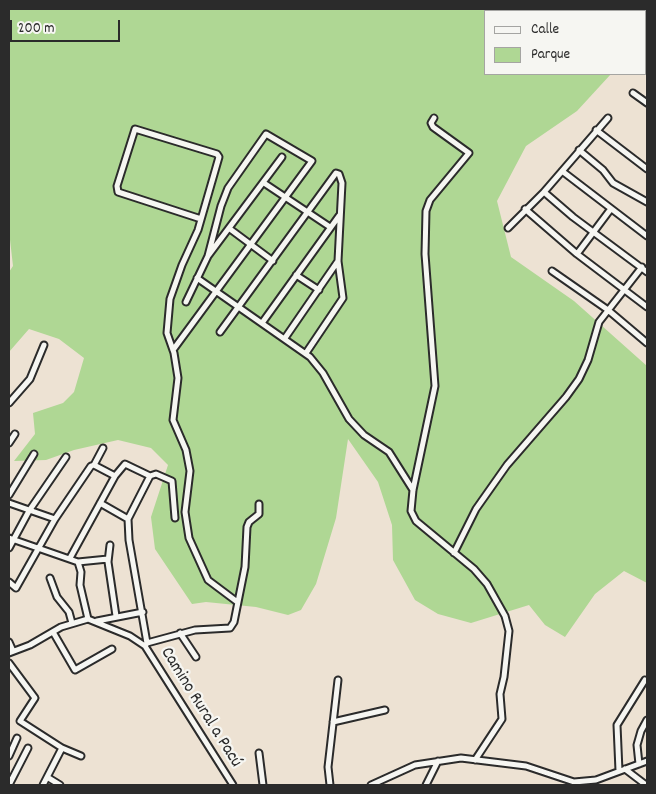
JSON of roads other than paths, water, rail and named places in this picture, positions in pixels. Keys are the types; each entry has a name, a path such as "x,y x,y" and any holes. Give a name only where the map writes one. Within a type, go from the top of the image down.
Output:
{"street":[{"path":"633,93 647,103"},
{"path":"434,118 431,123 433,127 469,153 430,200 426,211 425,254 434,386 413,490 412,511 416,521 474,569 487,584 505,616 510,638 500,694 502,719 474,760"},
{"path":"508,228 544,192 608,118"},
{"path":"201,219 118,192 117,186 135,129 217,154 219,157 201,219 169,304 167,333 173,350 178,383 173,420 186,450 190,470 185,509 186,523 193,551 208,580 236,601"},
{"path":"596,130 646,166"},
{"path":"173,350 312,161 266,134 228,188 221,206 208,256 186,302"},
{"path":"579,150 603,170 614,183 647,202"},
{"path":"208,256 282,157"},
{"path":"562,171 610,210 647,236"},
{"path":"220,332 240,308 336,173 340,174 342,183 338,262 343,298 306,353"},
{"path":"264,183 330,227"},
{"path":"544,192 647,272"},
{"path":"525,209 577,254 647,307"},
{"path":"577,254 610,210"},
{"path":"262,323 339,215"},
{"path":"230,229 273,261"},
{"path":"285,338 338,262"},
{"path":"454,553 476,509 507,465 566,397 579,379 588,360 599,322 642,267"},
{"path":"552,271 608,310 647,343"},
{"path":"296,275 319,290"},
{"path":"197,278 306,353 323,373 349,419 364,435 389,452 413,490"},
{"path":"9,403 30,379 44,345"},
{"path":"9,444 14,434"},
{"path":"9,582 16,588 54,519 94,465 103,448"},
{"path":"9,495 34,454"},
{"path":"9,548 11,538 66,457"},
{"path":"70,558 115,476 126,464 150,476"},
{"path":"94,465 115,476"},
{"path":"175,518 174,483 156,474 150,476 128,519 129,540 143,612 146,644 198,629 230,628 234,622 236,601 245,567 247,527 249,522 259,514 259,504"},
{"path":"9,503 54,519"},
{"path":"100,503 128,519"},
{"path":"11,538 78,562 108,559"},
{"path":"110,546 108,559 116,616"},
{"path":"9,642 11,652 88,618 80,585 81,572 78,562"},
{"path":"50,578 58,597 70,612 72,624"},
{"path":"97,622 116,616 143,612"},
{"name":"Camino Rural a Pacú","path":"88,618 146,644 233,785"},
{"path":"53,632 75,670 112,649"},
{"path":"180,633 196,657"},
{"path":"9,664 35,698 20,721 62,748 81,756"},
{"path":"330,785 328,767 338,680"},
{"path":"619,771 617,725 645,680"},
{"path":"333,722 385,710"},
{"path":"639,764 637,745 640,731 647,720"},
{"path":"9,756 17,738"},
{"path":"11,784 28,748"},
{"path":"43,785 62,748"},
{"path":"259,753 263,785"},
{"path":"371,785 415,765 461,758 526,766 563,778 584,782 596,780 647,761"},
{"path":"426,785 438,761"},
{"path":"626,769 646,785"},
{"path":"47,776 60,785"},
{"path":"563,778 565,785"}]}
